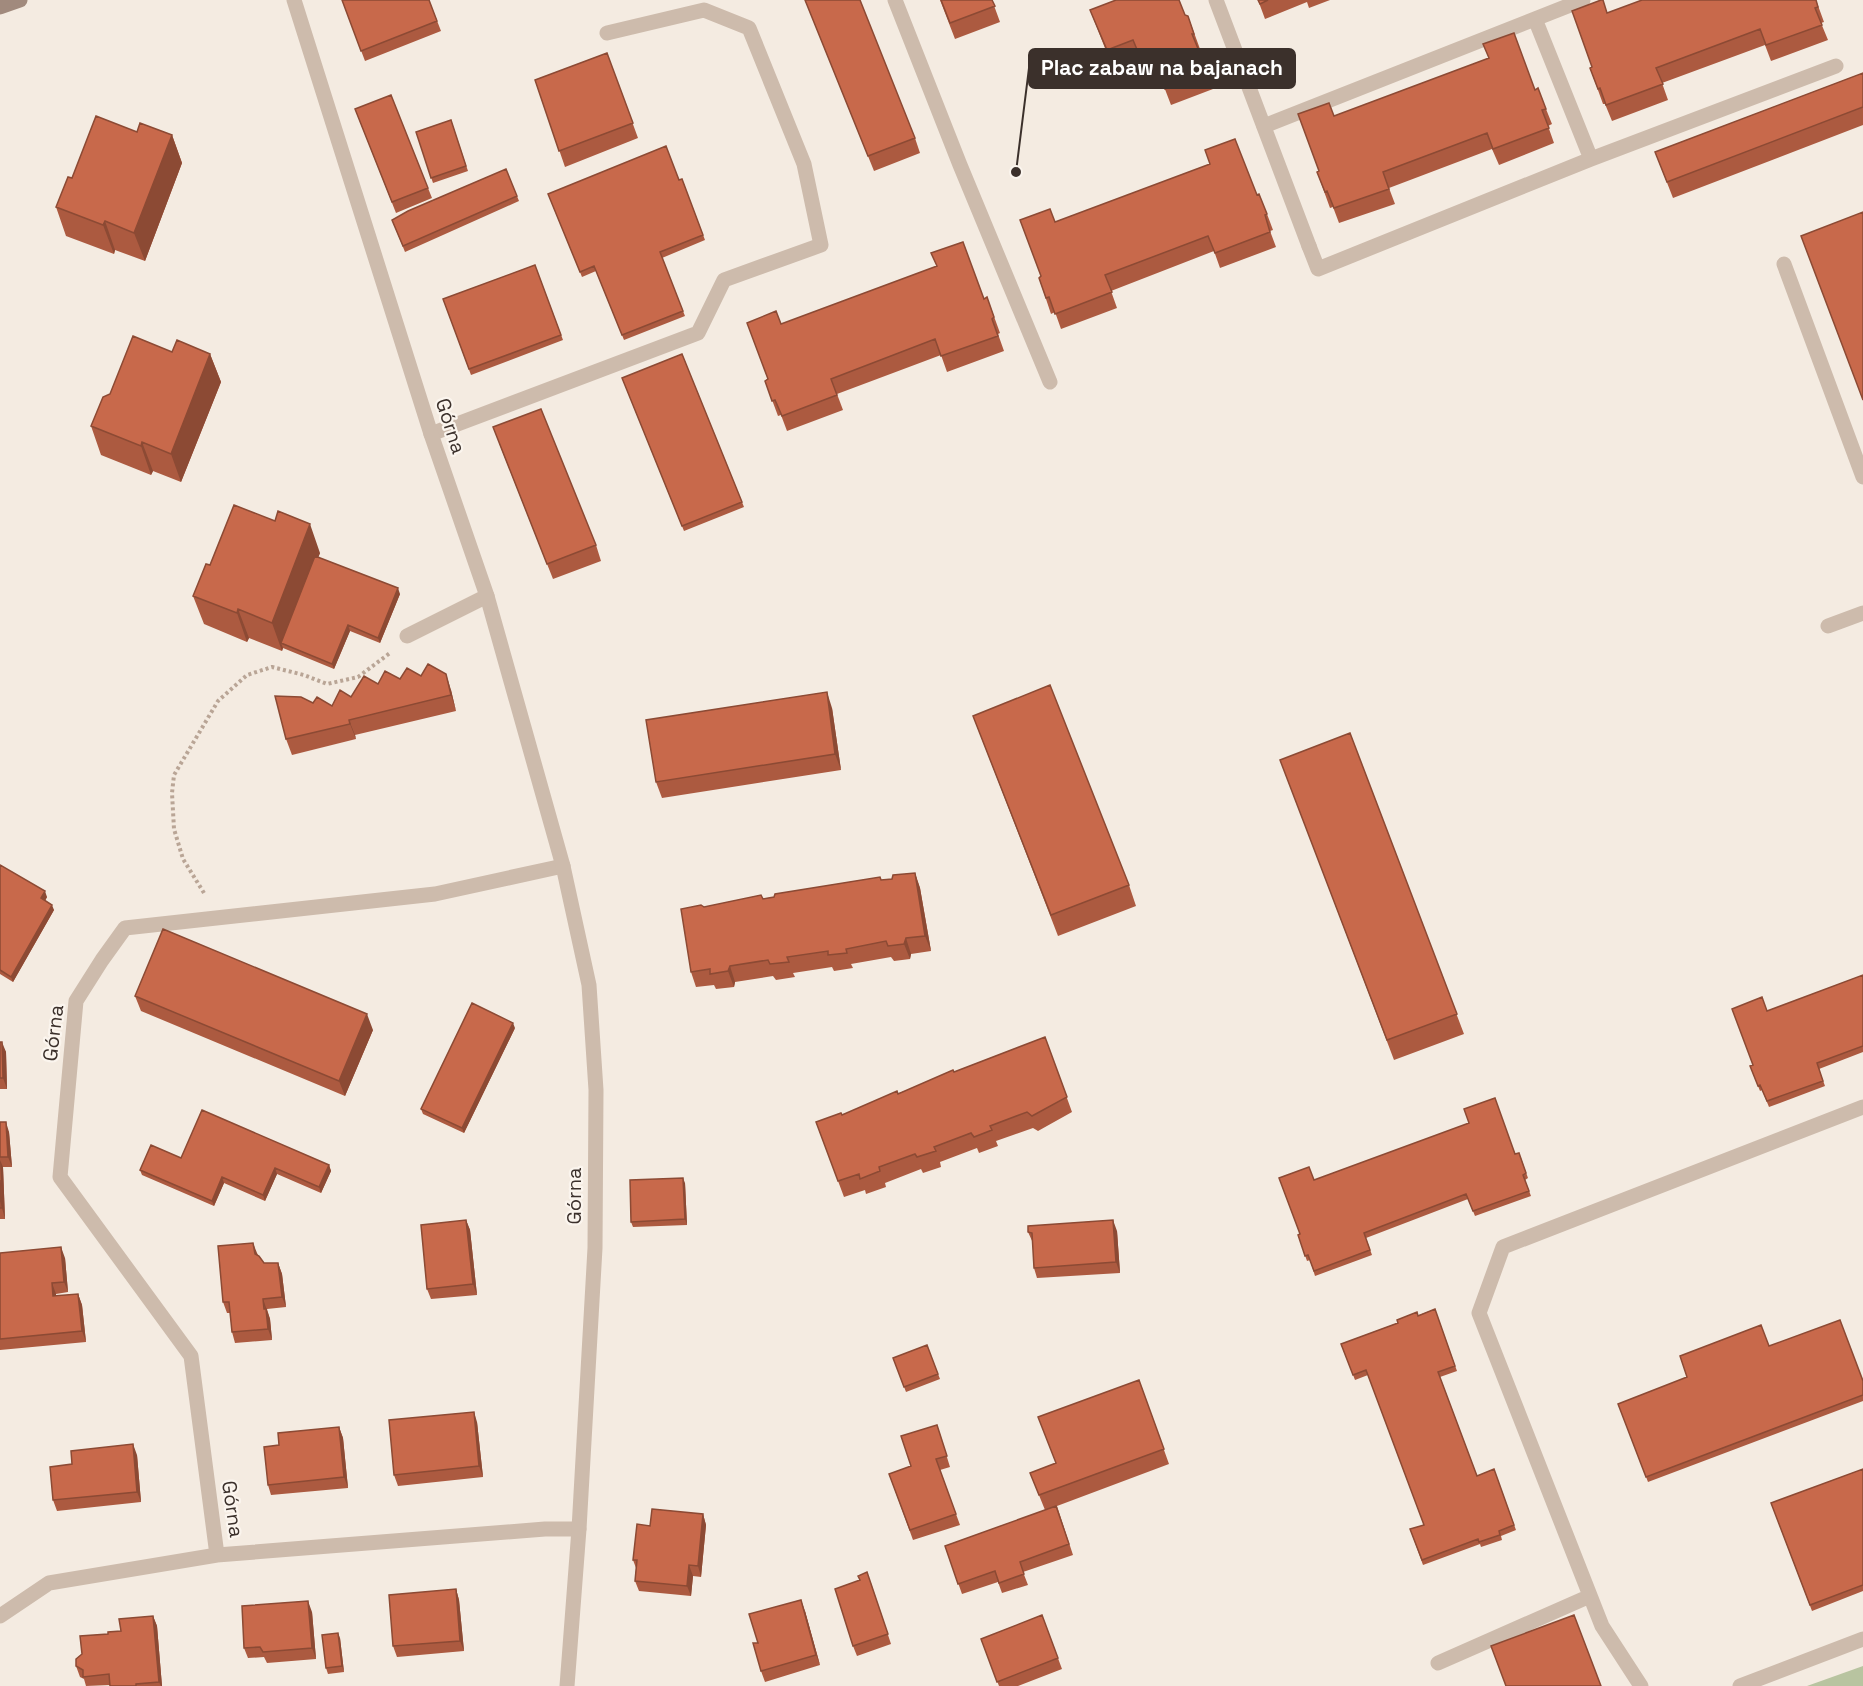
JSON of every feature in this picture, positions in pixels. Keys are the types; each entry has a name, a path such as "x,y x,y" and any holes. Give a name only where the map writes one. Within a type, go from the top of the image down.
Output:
{"main road":[{"path":"0,7 20,0"}],"street":[{"name":"Górna","path":"294,0 431,434 487,596 562,866 589,985 596,1090 595,1248 579,1529 567,1686"},
{"path":"895,0 960,165 1050,382"},
{"path":"1216,0 1318,269 1591,159 1836,66"},
{"path":"1264,126 1583,0"},
{"path":"431,434 698,333 724,280 821,245 804,164 749,28 704,10 607,33"},
{"path":"1535,19 1591,159"},
{"path":"1784,264 1863,477"},
{"path":"407,636 487,596"},
{"path":"1828,626 1863,613"},
{"name":"Górna","path":"218,1555 191,1356 60,1178 76,1001 125,928 435,894 562,866"},
{"path":"1641,1686 1602,1626 1479,1313 1503,1247 1863,1107"},
{"name":"Górna","path":"0,1616 49,1583 218,1555 545,1529 579,1529"},
{"path":"1438,1663 1590,1596"},
{"path":"1740,1686 1863,1639"}],"path":[{"path":"221,919 183,859 174,829 172,793 174,775 218,701 247,675 272,666 327,684 358,677 407,636"}],"green space":[{"path":"1863,1666 1863,1686 1807,1686"}],"building":[{"path":"342,0 429,0 437,21 361,51"},
{"path":"805,0 860,0 915,138 868,156"},
{"path":"941,0 992,0 995,6 950,23"},
{"path":"1116,0 1179,0 1185,15 1188,16 1194,34 1192,34 1208,73 1165,89 1152,56 1141,59 1133,40 1107,50 1090,10"},
{"path":"1603,0 1607,13 1642,0 1816,0 1818,7 1815,8 1822,25 1766,45 1760,29 1656,68 1663,84 1606,105 1590,68 1592,67 1572,11"},
{"path":"1514,33 1535,90 1538,88 1546,109 1542,110 1549,128 1493,149 1487,133 1383,172 1389,189 1334,208 1317,172 1319,171 1298,114 1329,103 1334,116 1489,58 1483,44"},
{"path":"607,53 633,123 559,151 535,80"},
{"path":"1863,73 1863,107 1667,182 1655,152"},
{"path":"391,95 428,188 392,202 355,109"},
{"path":"96,116 137,132 140,123 172,135 134,233 105,221 103,225 56,207 68,177 72,178"},
{"path":"451,120 466,166 431,178 416,132"},
{"path":"1235,139 1267,214 1265,215 1270,232 1215,253 1208,236 1105,275 1112,292 1055,314 1049,297 1046,298 1039,278 1041,276 1020,220 1050,209 1055,222 1210,164 1205,150"},
{"path":"666,146 679,180 682,179 703,235 660,252 683,311 622,335 594,266 580,272 548,194"},
{"path":"506,169 517,196 403,246 392,220"},
{"path":"1863,212 1863,400 1801,236"},
{"path":"963,242 984,299 987,297 998,336 941,356 935,339 831,379 837,395 782,416 775,400 772,401 765,381 768,379 747,323 776,311 781,324 937,266 931,253"},
{"path":"535,265 561,335 469,369 443,299"},
{"path":"133,336 172,352 177,340 210,354 171,454 142,442 141,446 91,426 103,397 110,394"},
{"path":"682,354 742,502 682,526 622,378"},
{"path":"541,409 596,545 547,564 493,427"},
{"path":"234,505 275,521 278,511 310,524 272,623 238,609 237,613 193,596 206,564 210,565"},
{"path":"315,556 398,588 378,638 348,625 332,664 281,643"},
{"path":"428,664 446,674 451,695 349,720 350,724 286,739 275,696 301,697 313,703 317,697 332,706 340,690 351,697 364,676 378,684 385,671 400,679 407,668 421,676"},
{"path":"1050,685 1129,885 1051,915 973,716"},
{"path":"827,692 835,754 656,782 646,720"},
{"path":"1350,733 1457,1014 1387,1040 1280,760"},
{"path":"0,865 45,891 41,898 52,905 11,977 0,970"},
{"path":"915,873 925,936 906,938 904,944 888,946 886,941 846,949 847,953 828,955 828,951 787,957 789,962 770,964 768,960 730,966 728,971 710,974 710,969 691,972 681,909 701,905 704,907 761,895 763,899 774,897 775,894 880,877 881,880 892,879 893,875"},
{"path":"163,929 367,1014 339,1081 135,996"},
{"path":"1863,975 1863,1046 1817,1063 1823,1081 1767,1101 1750,1066 1753,1065 1732,1009 1762,997 1767,1011"},
{"path":"472,1003 513,1023 462,1128 421,1109"},
{"path":"1045,1037 1067,1097 1032,1116 1027,1112 990,1126 992,1130 974,1137 971,1133 934,1147 936,1151 917,1157 915,1154 879,1167 880,1171 860,1179 859,1174 838,1181 816,1122 841,1113 842,1115 897,1091 898,1094 953,1070 954,1072"},
{"path":"0,1042 2,1042 3,1078 0,1078"},
{"path":"1495,1098 1515,1154 1519,1153 1529,1191 1473,1211 1466,1194 1364,1233 1370,1250 1314,1271 1308,1255 1305,1256 1298,1235 1300,1234 1279,1178 1309,1167 1314,1180 1469,1123 1464,1109"},
{"path":"202,1110 329,1165 319,1187 275,1168 263,1195 222,1177 212,1201 140,1170 151,1145 181,1158"},
{"path":"0,1122 6,1122 8,1157 0,1157"},
{"path":"683,1178 685,1219 631,1222 630,1180"},
{"path":"0,1180 2,1208 0,1208"},
{"path":"466,1220 473,1284 427,1289 421,1225"},
{"path":"1113,1220 1116,1262 1034,1268 1032,1233 1028,1232 1028,1226"},
{"path":"253,1243 255,1254 264,1263 278,1263 282,1297 263,1299 268,1329 232,1332 229,1302 223,1302 218,1246"},
{"path":"61,1247 64,1282 52,1283 53,1296 78,1294 82,1331 0,1339 0,1253"},
{"path":"1435,1309 1455,1366 1438,1372 1477,1476 1494,1469 1514,1525 1499,1531 1500,1535 1479,1542 1478,1539 1422,1560 1410,1529 1424,1525 1366,1370 1353,1375 1341,1344 1398,1323 1397,1320 1417,1312 1418,1316"},
{"path":"1840,1320 1863,1381 1863,1395 1646,1477 1618,1404 1687,1377 1680,1356 1761,1325 1769,1346"},
{"path":"927,1345 938,1374 904,1387 893,1358"},
{"path":"1139,1380 1164,1449 1039,1495 1030,1473 1056,1463 1038,1417"},
{"path":"474,1412 479,1466 394,1475 389,1420"},
{"path":"937,1425 947,1456 936,1459 956,1514 910,1530 889,1474 911,1466 901,1436"},
{"path":"339,1427 344,1477 268,1485 264,1447 279,1445 278,1433"},
{"path":"133,1444 137,1492 53,1500 50,1467 72,1464 71,1451"},
{"path":"1863,1469 1863,1585 1810,1605 1771,1503"},
{"path":"1056,1506 1069,1544 1020,1562 1024,1574 999,1583 995,1571 958,1584 945,1546"},
{"path":"652,1509 703,1514 698,1566 689,1565 687,1586 635,1581 637,1560 633,1560 637,1524 650,1526"},
{"path":"867,1572 888,1634 853,1646 835,1589 860,1580 858,1576"},
{"path":"456,1589 460,1641 393,1646 389,1595"},
{"path":"801,1600 816,1655 761,1671 753,1643 758,1643 749,1614"},
{"path":"308,1601 312,1648 263,1652 260,1647 244,1648 242,1606"},
{"path":"1042,1615 1058,1658 997,1682 981,1639"},
{"path":"1574,1615 1601,1686 1506,1686 1491,1646"},
{"path":"153,1616 159,1682 136,1684 136,1686 110,1686 109,1674 83,1677 83,1670 76,1666 76,1659 82,1654 80,1636 121,1631 119,1619"},
{"path":"338,1633 342,1666 326,1668 322,1635"}],"place":[{"name":"Plac zabaw na bajanach","path":"1016,172"}]}
